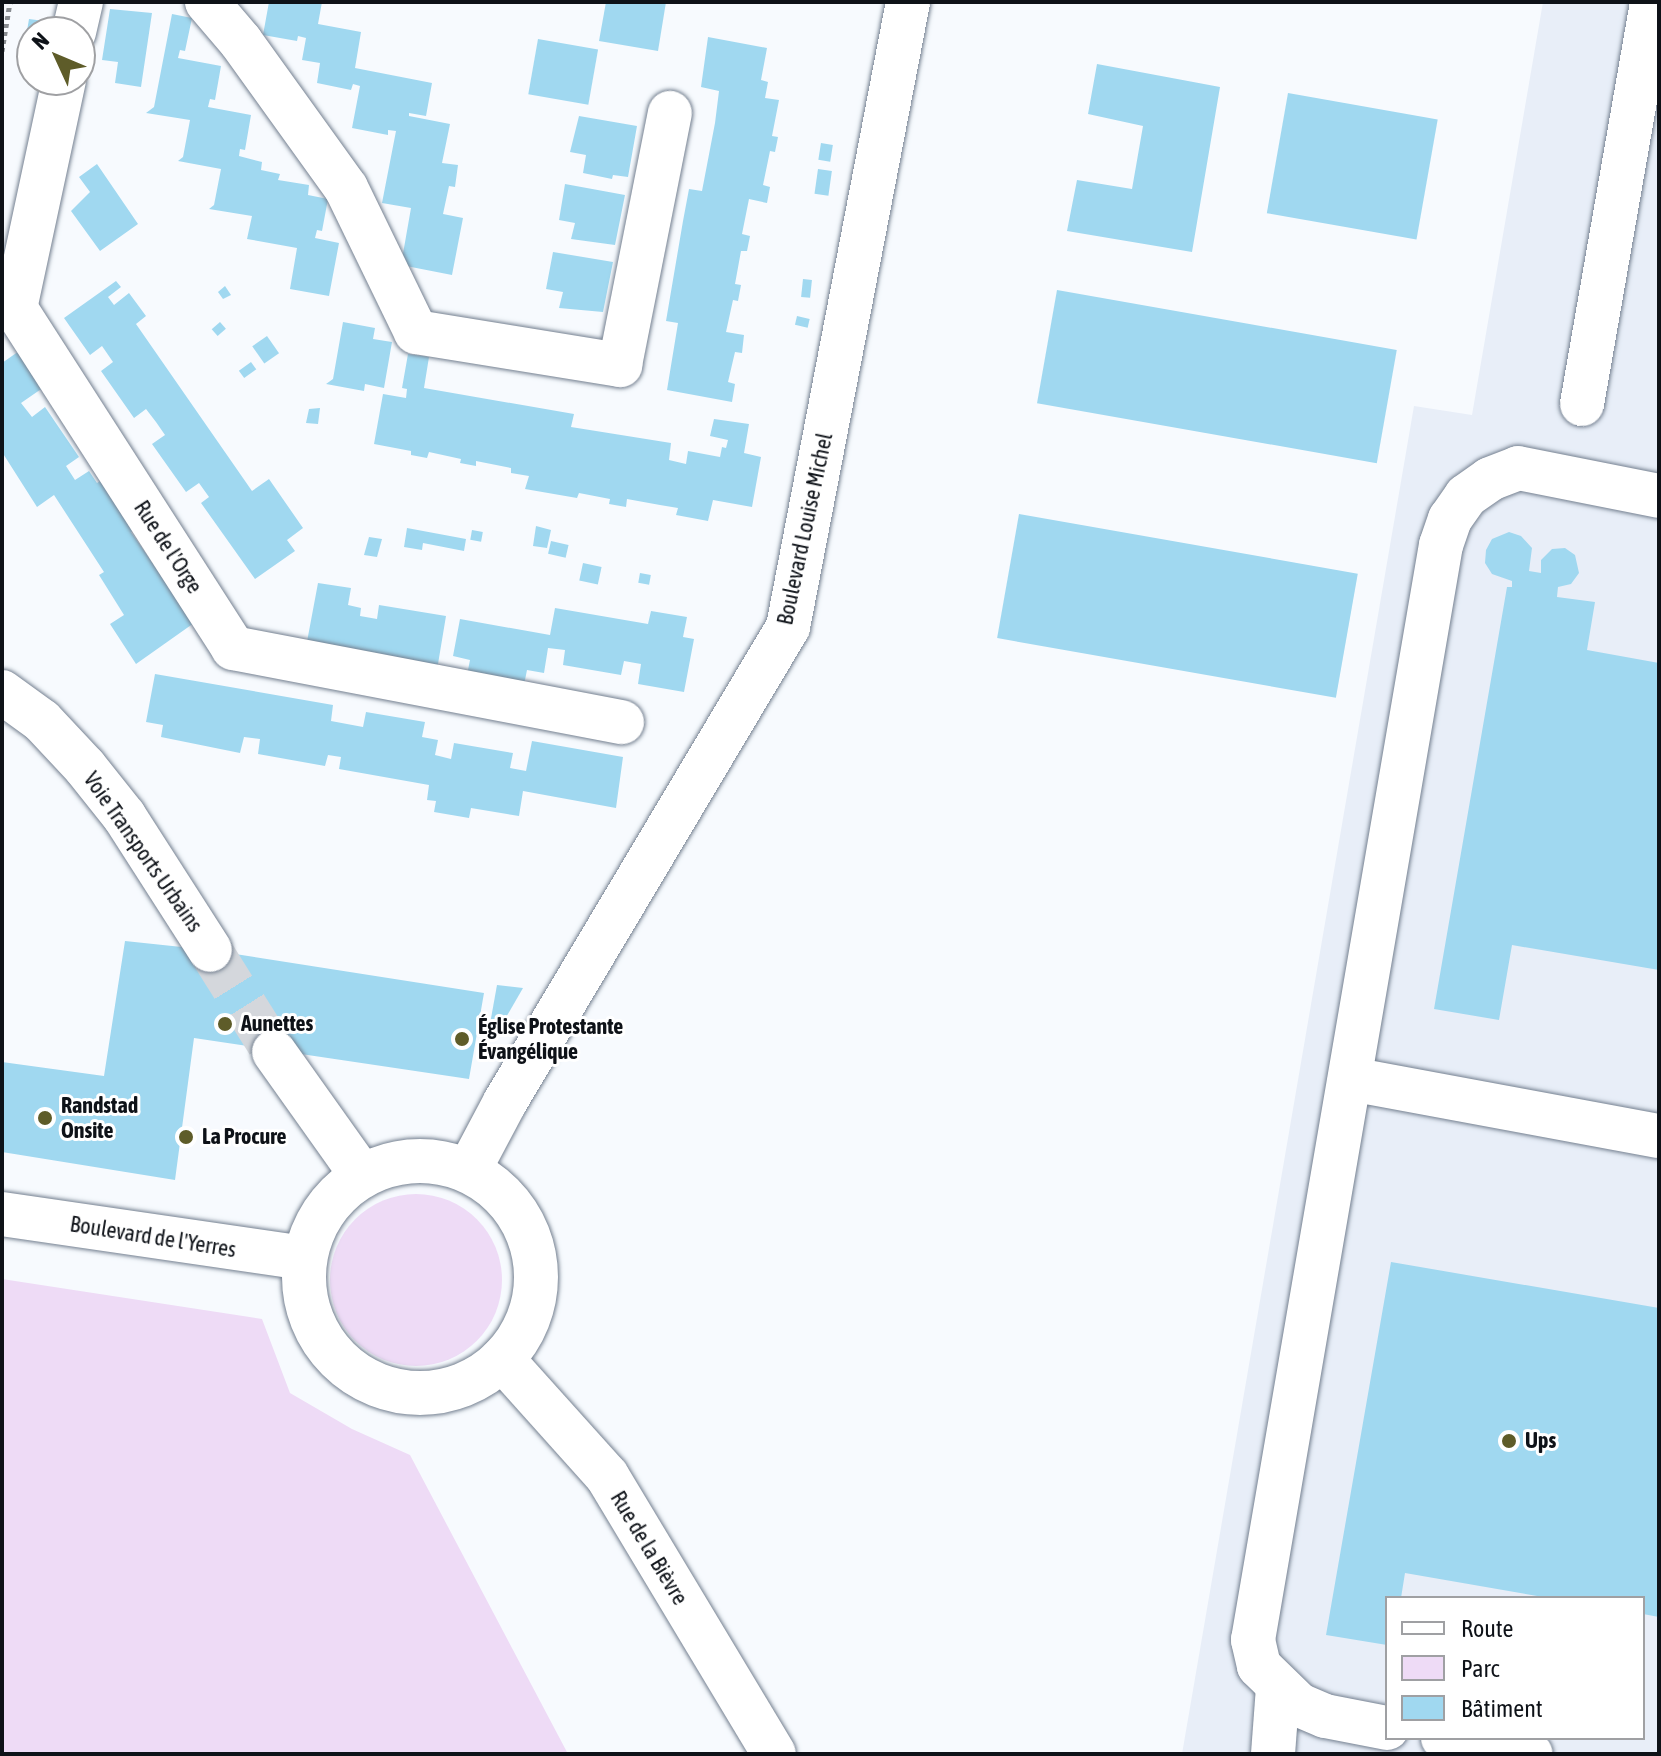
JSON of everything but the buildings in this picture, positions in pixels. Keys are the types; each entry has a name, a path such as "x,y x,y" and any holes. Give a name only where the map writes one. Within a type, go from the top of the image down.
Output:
{"street":[{"path":"207,2 241,42 346,188 416,332 620,365 670,113"},
{"name":"Boulevard Louise Michel","path":"469,1170 505,1102 788,627 908,2"},
{"path":"1582,404 1652,2"},
{"name":"Rue de l'Orge","path":"61,96 15,308 233,648 622,722"},
{"path":"1385,1728 1325,1716 1299,1705 1278,1688 1259,1666 1253,1640 1441,545 1450,519 1466,496 1490,479 1518,468 1659,496"},
{"name":"Voie Transports Urbains","path":"2,692 42,721 85,767 124,816 210,950"},
{"path":"274,1052 362,1176"},
{"path":"1350,1079 1659,1136"},
{"path":"433,1161 469,1170 498,1189 520,1215 534,1247 537,1281 531,1315 515,1346 502,1359 487,1373 452,1390 413,1394 375,1385 342,1364 317,1334 305,1297 305,1258 315,1225 328,1206 362,1176 396,1162 433,1161"},
{"name":"Boulevard de l'Yerres","path":"2,1214 305,1258"},
{"name":"Rue de la Bièvre","path":"502,1359 607,1476 774,1754"},
{"path":"1273,1754 1278,1688"},
{"path":"1454,1740 1531,1754"}],"path":[{"path":"2,51 10,2"}],"shaded area":[{"name":"Ups","path":"1543,2 1659,2 1659,1754 1182,1754 1414,406 1472,415"}],"green space":[{"path":"416,1194 449,1200 477,1219 496,1247 502,1280 496,1313 477,1341 449,1360 416,1366 383,1360 355,1341 336,1313 330,1280 336,1247 355,1219 383,1200"},
{"path":"2,1279 262,1319 290,1393 352,1429 410,1455 568,1754 2,1754"}],"tunnel":[{"path":"210,950 274,1052"}],"place":[{"name":"Aunettes","path":"225,1024"},
{"name":"Église Protestante Évangélique","path":"462,1039"},
{"name":"Randstad Onsite","path":"45,1118"},
{"name":"La Procure","path":"186,1137"},
{"name":"Ups","path":"1509,1441"}]}
